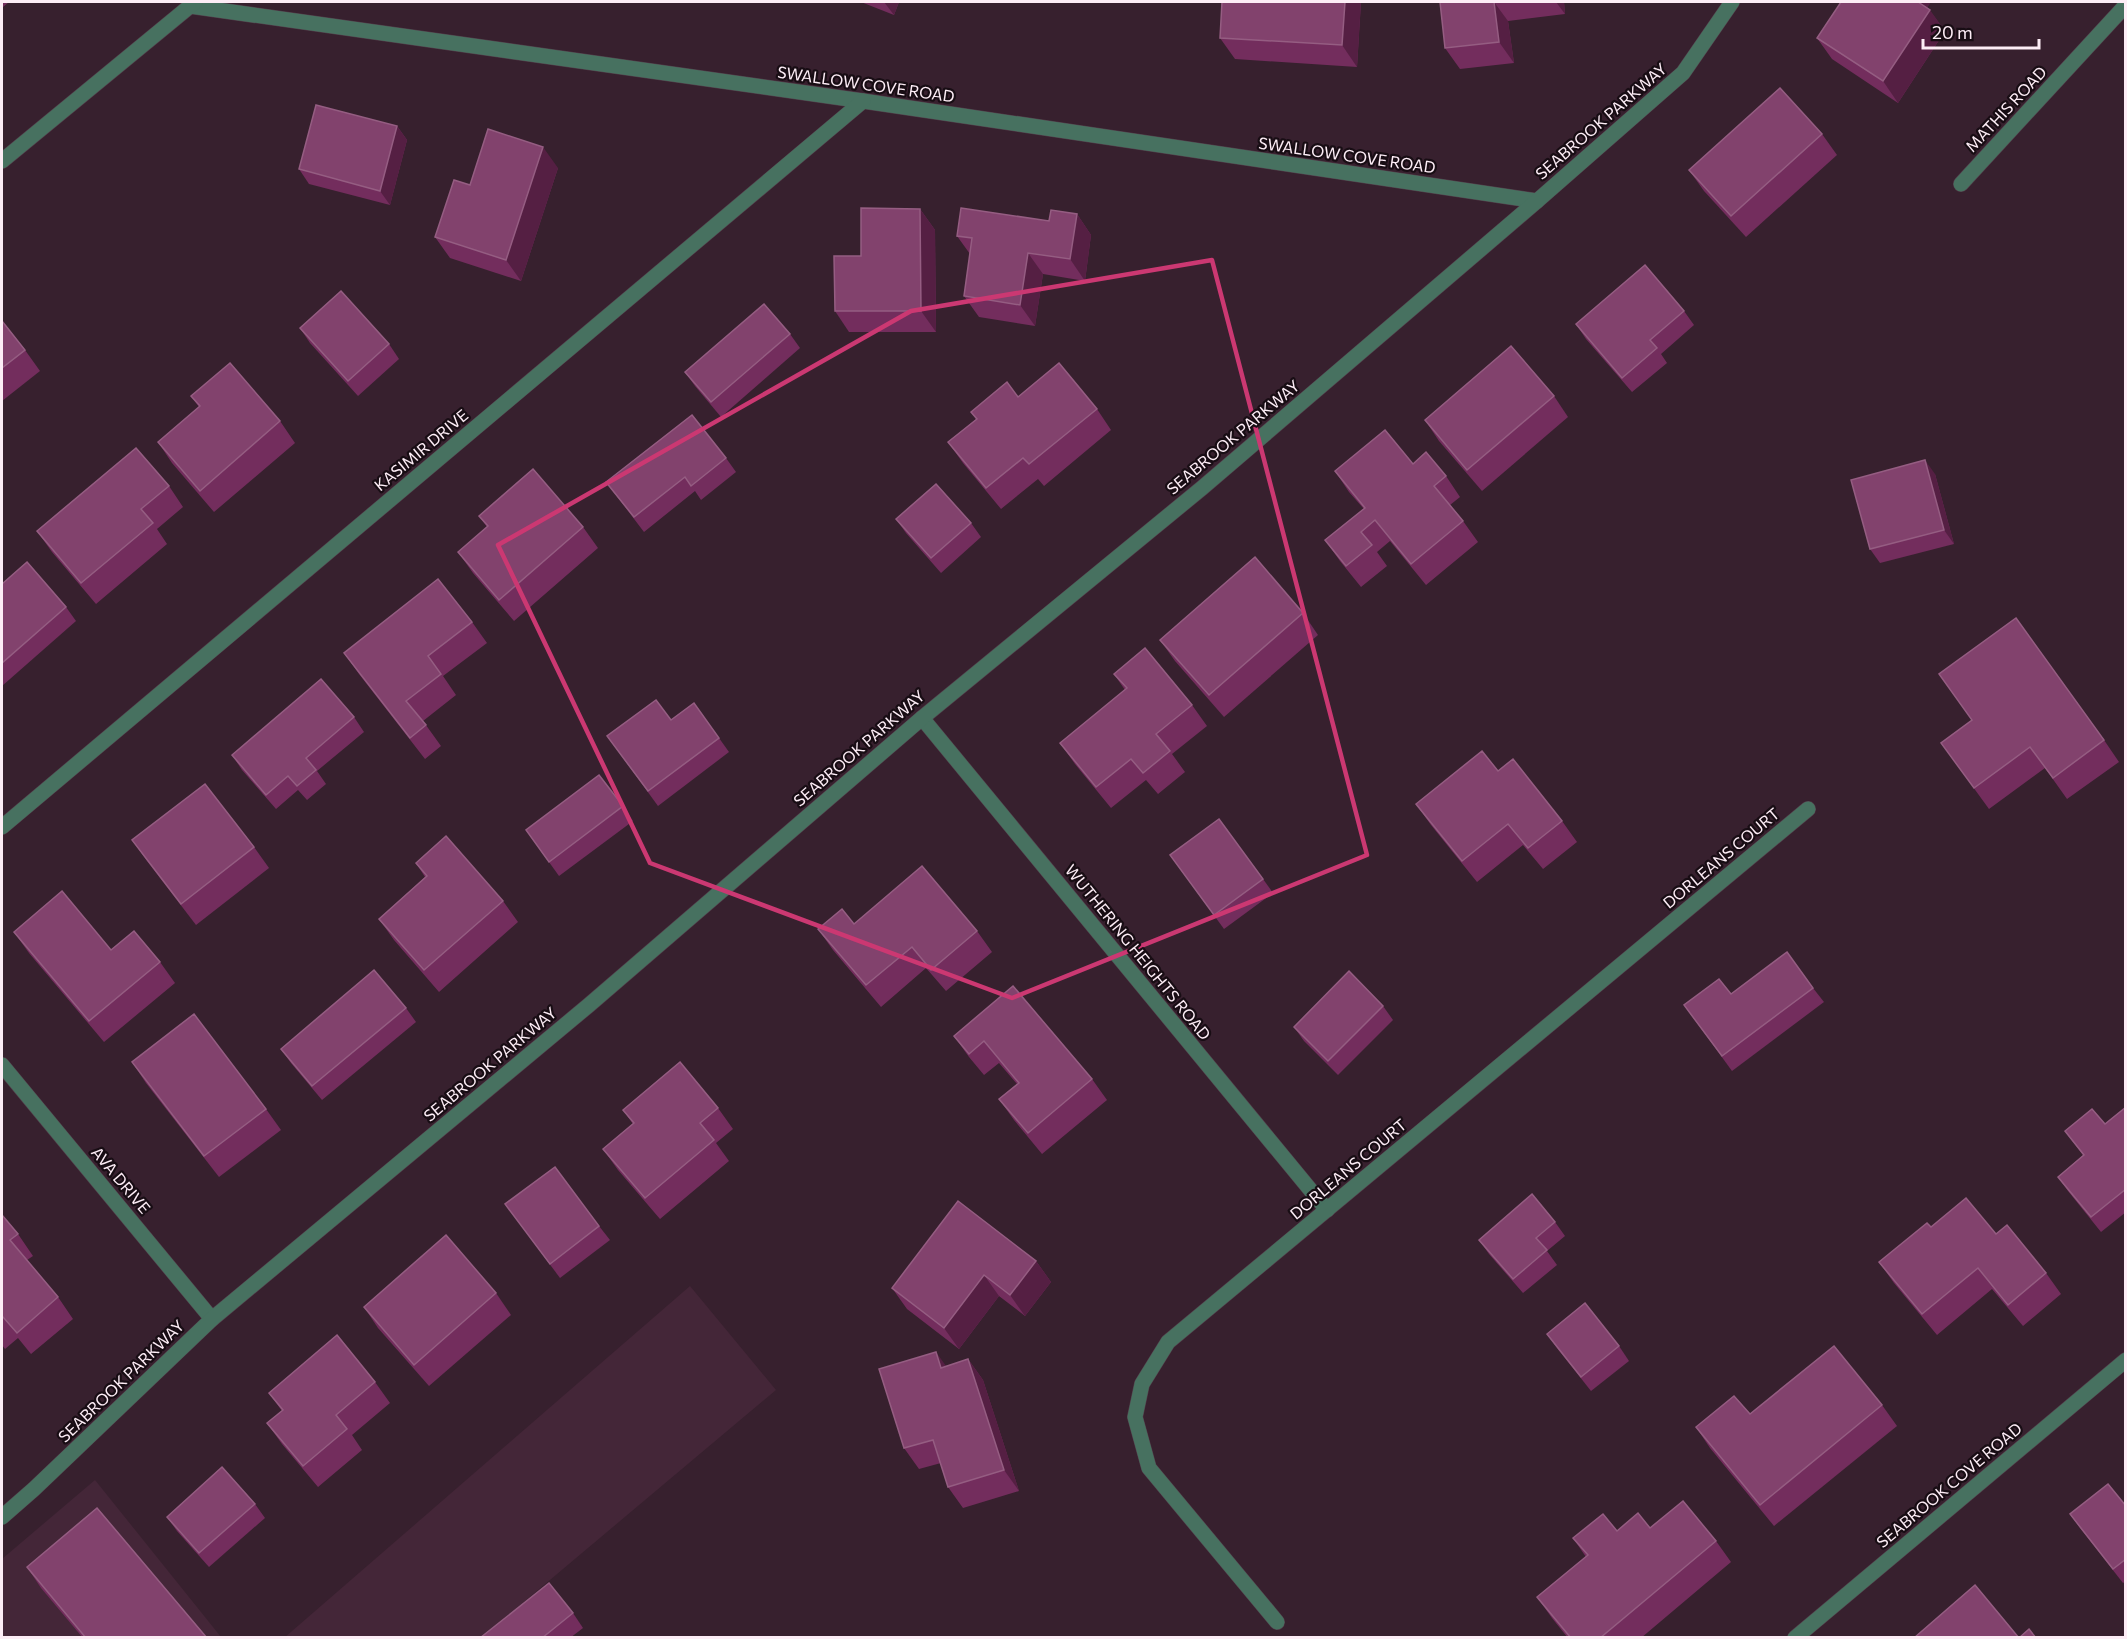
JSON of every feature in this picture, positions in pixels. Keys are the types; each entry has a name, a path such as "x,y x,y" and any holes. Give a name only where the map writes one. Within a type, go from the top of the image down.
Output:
{"street":[{"name":"SEABROOK PARKWAY","path":"2,1516 34,1489 212,1319 589,1005 922,718 1211,480 1537,201 1683,73 1732,2"},
{"name":"SWALLOW COVE ROAD","path":"192,4 1537,201"},
{"path":"2,161 192,4"},
{"name":"MATHIS ROAD","path":"1960,184 2126,5"},
{"name":"KASIMIR DRIVE","path":"2,827 863,101"},
{"name":"WUTHERING HEIGHTS ROAD","path":"922,718 1327,1210"},
{"name":"DORLEANS COURT","path":"1277,1622 1149,1468 1135,1417 1142,1384 1168,1342 1808,809"},
{"name":"AVA DRIVE","path":"2,1065 212,1319"},
{"name":"SEABROOK COVE ROAD","path":"1796,1638 2126,1360"}],"highlighted area":[{"path":"1212,260 1367,855 1012,998 650,863 498,545 911,311"}],"shaded area":[{"path":"690,1286 776,1390 482,1637 284,1638"},
{"path":"95,1480 221,1637 2,1637 2,1559"}],"building":[{"path":"1222,2 1345,2 1342,45 1220,38"},
{"path":"1440,2 1494,2 1499,42 1445,48"},
{"path":"1841,2 1918,2 1930,10 1883,81 1817,38"},
{"path":"1780,88 1822,134 1731,216 1689,170"},
{"path":"316,105 397,126 380,191 299,169"},
{"path":"488,129 543,147 506,260 435,237 454,180 470,185"},
{"path":"861,208 920,209 921,311 835,311 834,256 861,256"},
{"path":"961,208 1049,221 1051,210 1077,214 1070,259 1028,253 1020,305 964,296 972,238 957,236"},
{"path":"1645,265 1684,311 1650,340 1657,348 1622,378 1576,324"},
{"path":"341,291 389,344 348,381 300,328"},
{"path":"764,304 790,334 711,402 685,372"},
{"path":"2,321 25,350 2,368"},
{"path":"1511,346 1554,396 1467,470 1425,420"},
{"path":"230,363 280,421 200,491 158,442 200,406 191,396"},
{"path":"1059,363 1097,409 1029,464 1023,458 986,488 948,442 977,419 971,412 1007,382 1018,397"},
{"path":"692,415 726,458 691,486 685,477 634,517 606,482"},
{"path":"1385,430 1413,464 1426,452 1446,476 1434,486 1463,521 1411,564 1375,520 1361,532 1372,545 1346,566 1325,540 1365,508 1335,471"},
{"path":"136,448 169,486 141,509 153,523 81,583 37,531"},
{"path":"1925,460 1944,530 1870,549 1851,480"},
{"path":"533,469 583,527 499,600 458,552 488,526 479,516"},
{"path":"936,484 971,523 931,558 896,519"},
{"path":"1255,557 1303,613 1209,695 1160,640"},
{"path":"27,562 66,607 2,663 2,584"},
{"path":"438,579 472,622 428,656 441,674 406,701 426,725 410,738 344,653"},
{"path":"2016,618 2104,740 2053,778 2030,747 1974,788 1941,743 1972,720 1939,674"},
{"path":"1145,648 1192,705 1156,734 1170,751 1143,773 1131,759 1096,787 1060,743 1127,688 1114,674"},
{"path":"321,679 354,717 306,758 316,770 297,786 288,776 266,795 232,755"},
{"path":"656,700 671,720 694,703 719,738 648,791 607,736"},
{"path":"1482,751 1498,771 1513,759 1562,821 1528,848 1508,824 1462,861 1416,804"},
{"path":"599,775 623,806 549,862 526,830"},
{"path":"205,784 254,847 181,904 132,840"},
{"path":"1219,819 1263,879 1214,915 1170,855"},
{"path":"446,836 503,901 424,970 379,919 427,876 416,863"},
{"path":"922,866 977,931 931,970 912,947 866,985 818,929 842,909 854,924"},
{"path":"62,891 111,950 134,931 160,962 89,1021 14,932"},
{"path":"1787,952 1813,988 1722,1056 1684,1005 1719,979 1731,994"},
{"path":"374,970 406,1008 312,1086 281,1049"},
{"path":"1349,971 1383,1006 1328,1061 1294,1027"},
{"path":"1013,986 1092,1079 1028,1133 999,1099 1019,1083 984,1041 969,1054 954,1036"},
{"path":"194,1014 266,1109 204,1156 132,1062"},
{"path":"680,1062 718,1108 700,1123 714,1140 645,1198 603,1149 634,1123 623,1110"},
{"path":"2126,1107 2126,1189 2091,1217 2058,1177 2084,1155 2065,1131 2092,1109 2105,1124"},
{"path":"555,1167 599,1226 550,1264 505,1204"},
{"path":"1532,1194 1555,1222 1536,1238 1547,1250 1513,1279 1479,1240"},
{"path":"1966,1198 1996,1234 2007,1225 2046,1273 2008,1305 1978,1268 1922,1314 1879,1262 1927,1223 1931,1227"},
{"path":"958,1201 1036,1261 1010,1295 984,1275 944,1328 892,1288"},
{"path":"2,1215 18,1234 10,1240 58,1297 17,1333 2,1318"},
{"path":"446,1235 496,1293 414,1365 364,1307"},
{"path":"1585,1303 1619,1346 1581,1377 1547,1334"},
{"path":"337,1335 375,1382 336,1415 347,1429 303,1466 267,1423 283,1410 269,1393"},
{"path":"1834,1346 1882,1405 1760,1505 1696,1427 1734,1396 1750,1414"},
{"path":"936,1352 941,1368 968,1359 1004,1470 948,1487 933,1440 904,1448 879,1369"},
{"path":"222,1467 255,1504 199,1553 167,1517"},
{"path":"2108,1484 2126,1506 2126,1559 2113,1569 2070,1514"},
{"path":"1683,1501 1716,1541 1600,1638 1571,1638 1537,1597 1588,1555 1573,1538 1603,1514 1617,1531 1638,1513 1650,1528"},
{"path":"97,1508 207,1638 86,1638 27,1567"},
{"path":"549,1583 573,1613 542,1638 480,1638"},
{"path":"1975,1585 2019,1638 1914,1638"},
{"path":"2029,1629 2036,1638 2019,1638"}]}
